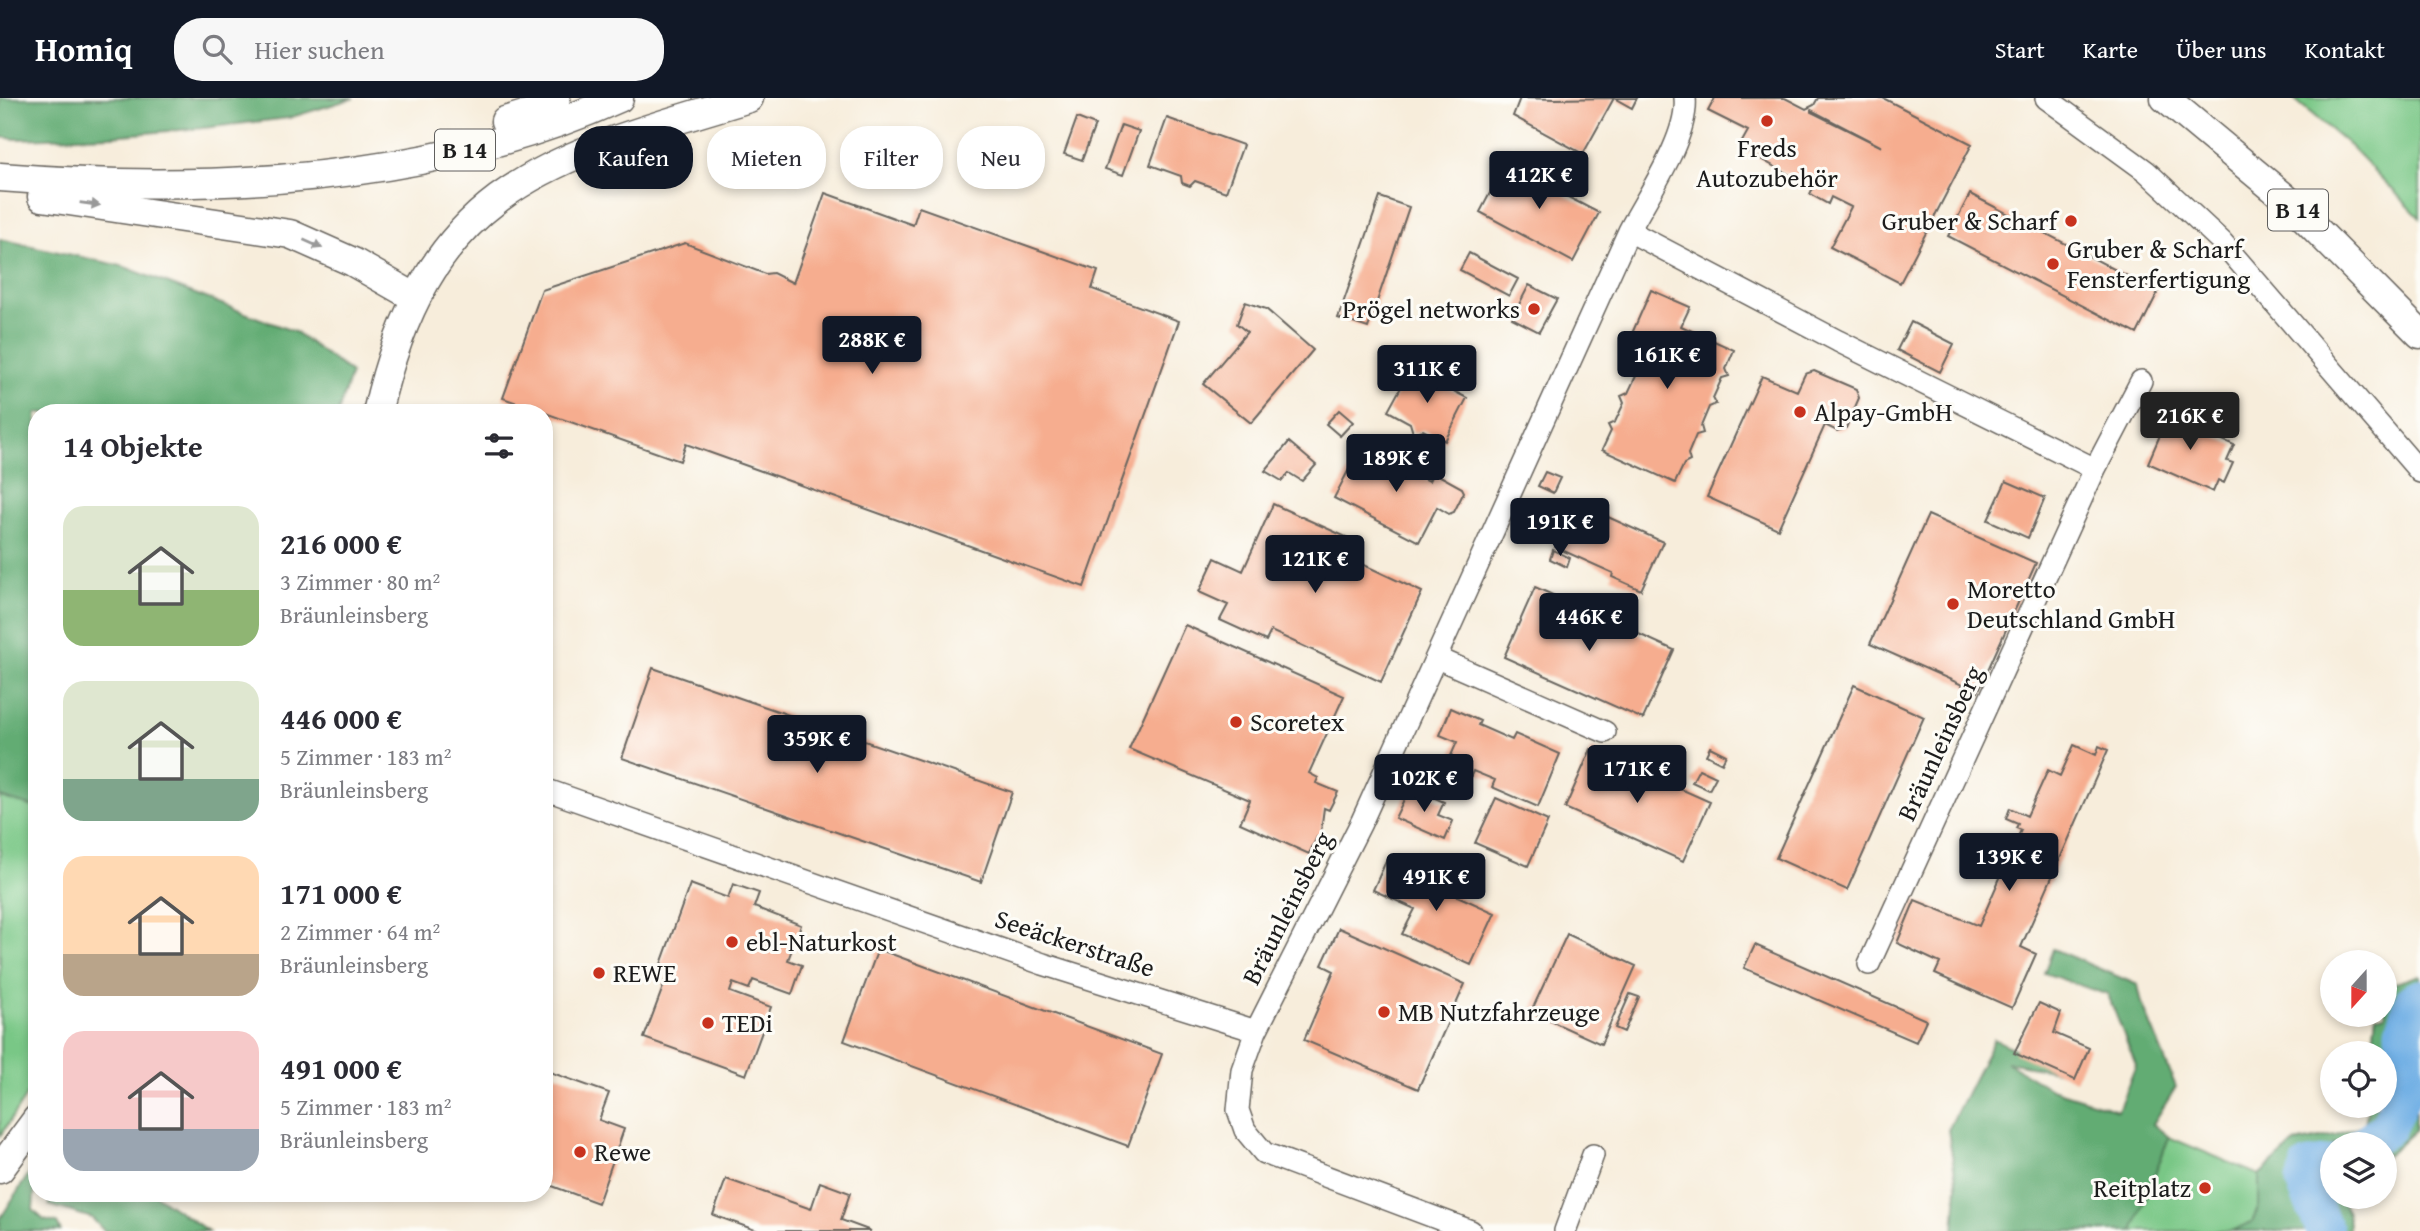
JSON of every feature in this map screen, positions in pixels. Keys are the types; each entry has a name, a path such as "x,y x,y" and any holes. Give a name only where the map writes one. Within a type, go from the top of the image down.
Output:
{"main road":[{"path":"304,177 531,113 556,98"},
{"name":"B 14","path":"0,177 72,183 153,183 304,177 484,146 589,112 619,98"},
{"path":"379,404 388,366 416,298 439,257 468,223 507,190 557,161 615,138 749,98"},
{"name":"B 14","path":"2165,98 2284,197 2420,334"},
{"path":"0,184 22,195 290,234 353,262 416,298"},
{"path":"0,1169 28,1131"}],"street":[{"name":"Bräunleinsberg","path":"1256,1031 1356,834 1629,230 1678,138 1686,110 1685,98"},
{"path":"2046,98 2146,171 2222,242 2420,472"},
{"path":"1629,230 1838,341 2095,469"},
{"name":"Bräunleinsberg","path":"1868,964 2095,469 2141,381"},
{"path":"1437,658 1605,732"},
{"name":"Seeäckerstraße","path":"553,792 1043,964 1256,1031"},
{"path":"1256,1031 1242,1070 1238,1110 1245,1130 1264,1153 1471,1231"},
{"path":"1565,1231 1593,1155"}],"green space":[{"path":"0,98 354,98 289,118 111,136 16,139 0,137"},
{"path":"2293,98 2420,98 2420,218 2350,146"},
{"path":"0,239 122,266 295,332 351,373 341,404 28,404 28,805 0,797"},
{"path":"0,781 28,790 28,1093 0,1136"},
{"path":"2053,949 2138,985 2142,1003 2176,1087 2153,1124 2169,1137 2133,1231 1954,1231 1957,1186 1948,1130 1994,1039 2062,1072 2006,1062 2051,1089 2118,1110 2136,1065 2108,995 2044,973"},
{"path":"2420,975 2420,1056 2415,1068 2415,1130 2397,1146 2397,1132 2345,1132 2365,1124 2366,1118 2397,1118 2397,1041 2373,1041 2375,1027 2398,1027 2398,982"},
{"path":"2420,975 2420,1056 2415,1068 2415,1130 2397,1146 2397,1132 2345,1132 2365,1124 2366,1118 2397,1118 2397,1041 2373,1041 2375,1027 2398,1027 2398,982"},
{"path":"2169,1137 2259,1175 2295,1143 2320,1138 2320,1209 2346,1209 2349,1231 2133,1231"},
{"path":"2320,1138 2320,1209 2346,1209 2349,1231 2231,1231 2252,1222 2259,1206 2259,1175 2295,1143"},
{"path":"28,1175 28,1202 34,1202 33,1210 44,1220 57,1223 61,1231 0,1231 0,1219"},
{"path":"49,1202 166,1202 208,1231 104,1231 92,1218 49,1205"}],"building":[{"path":"1520,98 1614,98 1583,154 1513,116"},
{"path":"1614,98 1637,98 1632,108"},
{"path":"1715,98 1785,98 1806,109 1814,105 1818,98 1883,98 1972,144 1900,283 1830,247 1851,207 1831,197 1828,204 1810,194 1813,188 1739,147 1748,131 1708,111","holes":["1811,110 1882,147 1811,112"]},
{"path":"1077,118 1095,125 1082,160 1064,154"},
{"path":"1167,118 1243,145 1226,192 1195,181 1190,186 1182,183 1181,176 1150,165"},
{"path":"1121,125 1139,131 1123,175 1105,169"},
{"path":"1510,155 1527,164 1522,173 1599,213 1573,262 1480,212"},
{"path":"825,193 913,225 919,207 1098,271 1092,289 1179,321 1084,587 686,444 680,461 553,416 553,404 520,404 503,398 542,290 685,243 765,274 773,273 793,283"},
{"name":"Gruber & Scharf Fensterfertigung","path":"1970,194 2158,292 2137,334 1948,236"},
{"path":"1380,197 1409,207 1368,328 1338,318"},
{"path":"1469,253 1518,279 1509,296 1460,270"},
{"name":"Prögel networks","path":"1529,285 1557,299 1539,332 1512,318"},
{"path":"1651,290 1690,307 1681,326 1734,350 1726,369 1729,376 1722,378 1713,398 1716,404 1709,407 1701,426 1703,433 1696,435 1688,454 1690,461 1684,464 1675,483 1602,450 1611,431 1608,425 1615,422 1624,403 1621,396 1628,393 1637,374 1634,368 1641,365 1649,347 1630,338"},
{"path":"1245,302 1266,309 1313,350 1251,423 1203,384 1247,332 1237,324"},
{"path":"1911,322 1954,344 1940,372 1897,350"},
{"path":"1411,369 1467,398 1445,441 1423,430 1413,433 1410,423 1388,411"},
{"path":"1814,371 1856,389 1859,398 1846,428 1837,431 1825,425 1778,529 1707,497 1762,376 1797,391 1805,374"},
{"path":"2162,407 2181,418 2180,421 2234,445 2227,461 2233,463 2224,483 2218,480 2213,492 2148,463 2161,433 2150,427"},
{"path":"1339,410 1353,422 1340,436 1326,424"},
{"path":"1289,442 1316,465 1302,481 1289,473 1282,481 1265,471"},
{"path":"1361,446 1429,481 1433,472 1462,488 1464,492 1454,512 1449,514 1437,507 1419,542 1334,498"},
{"path":"1545,472 1560,478 1553,493 1538,486"},
{"path":"2006,481 2045,498 2028,538 1988,520"},
{"path":"1575,502 1663,542 1641,590 1612,577 1613,573 1555,547"},
{"path":"1273,504 1355,541 1347,557 1422,592 1381,682 1271,631 1266,641 1220,620 1228,605 1199,592 1215,558 1243,571"},
{"name":"Moretto Deutschland GmbH","path":"1928,515 2036,563 1978,692 1870,644"},
{"path":"1553,550 1570,558 1567,567 1550,559"},
{"path":"1535,587 1674,650 1643,719 1504,657"},
{"name":"Scoretex","path":"1185,625 1344,696 1309,773 1318,778 1316,783 1338,792 1329,810 1324,808 1320,838 1317,837 1309,854 1240,823 1250,800 1129,749"},
{"path":"653,668 1012,792 981,882 622,758"},
{"path":"1854,685 1924,717 1847,890 1776,858"},
{"path":"1451,708 1480,721 1478,725 1512,740 1515,734 1560,754 1538,807 1492,787 1495,780 1473,771 1467,785 1443,774 1457,742 1440,735"},
{"path":"2074,745 2096,755 2099,746 2108,750 2021,947 2036,954 2012,1008 1935,974 1940,963 1897,943 1915,900 1979,926 2021,830 2016,828 2018,824 2006,819 2010,808 2027,816 2048,770 2060,776"},
{"path":"1710,747 1726,755 1722,763 1706,755"},
{"path":"1591,749 1710,802 1683,861 1565,808"},
{"path":"1699,769 1716,777 1709,790 1692,782"},
{"path":"1410,787 1444,802 1438,815 1453,821 1445,840 1395,818"},
{"path":"1496,798 1548,821 1528,866 1475,843"},
{"path":"1387,859 1446,885 1444,890 1495,913 1471,965 1402,934 1415,909 1373,890"},
{"path":"690,884 728,898 733,884 759,893 754,907 801,925 788,960 802,965 792,994 753,980 749,989 733,983 730,992 771,1007 746,1075 644,1038 669,971 660,967"},
{"name":"MB Nutzfahrzeuge","path":"1339,928 1465,984 1418,1089 1304,1040 1334,971 1322,965"},
{"path":"1567,934 1636,966 1601,1044 1531,1012"},
{"path":"1755,945 1926,1020 1916,1042 1744,968"},
{"path":"878,949 1162,1054 1128,1146 844,1041"},
{"path":"1630,994 1639,997 1624,1032 1615,1028"},
{"path":"2039,1003 2061,1013 2054,1033 2089,1048 2075,1080 2014,1053"},
{"name":"Rewe","path":"553,1073 609,1093 599,1120 624,1129 598,1203 553,1186"},
{"path":"726,1179 811,1209 820,1182 850,1193 841,1220 871,1231 758,1231 713,1215"}],"waterway":[{"path":"2381,1132 2388,1127 2406,1087 2404,1031 2413,1001 2420,998"},
{"path":"2320,1166 2309,1167 2304,1182 2325,1231"}],"place":[{"name":"Freds Autozubehör","path":"1767,121"},
{"name":"Gruber & Scharf","path":"2071,221"},
{"name":"Gruber & Scharf Fensterfertigung","path":"2053,264"},
{"name":"Prögel networks","path":"1534,309"},
{"name":"Alpay-GmbH","path":"1800,412"},
{"name":"Moretto Deutschland GmbH","path":"1953,604"},
{"name":"Scoretex","path":"1236,722"},
{"name":"ebl-Naturkost","path":"732,942"},
{"name":"REWE","path":"599,973"},
{"name":"MB Nutzfahrzeuge","path":"1384,1012"},
{"name":"TEDi","path":"708,1023"},
{"name":"Rewe","path":"580,1152"},
{"name":"Reitplatz","path":"2205,1188"}]}
